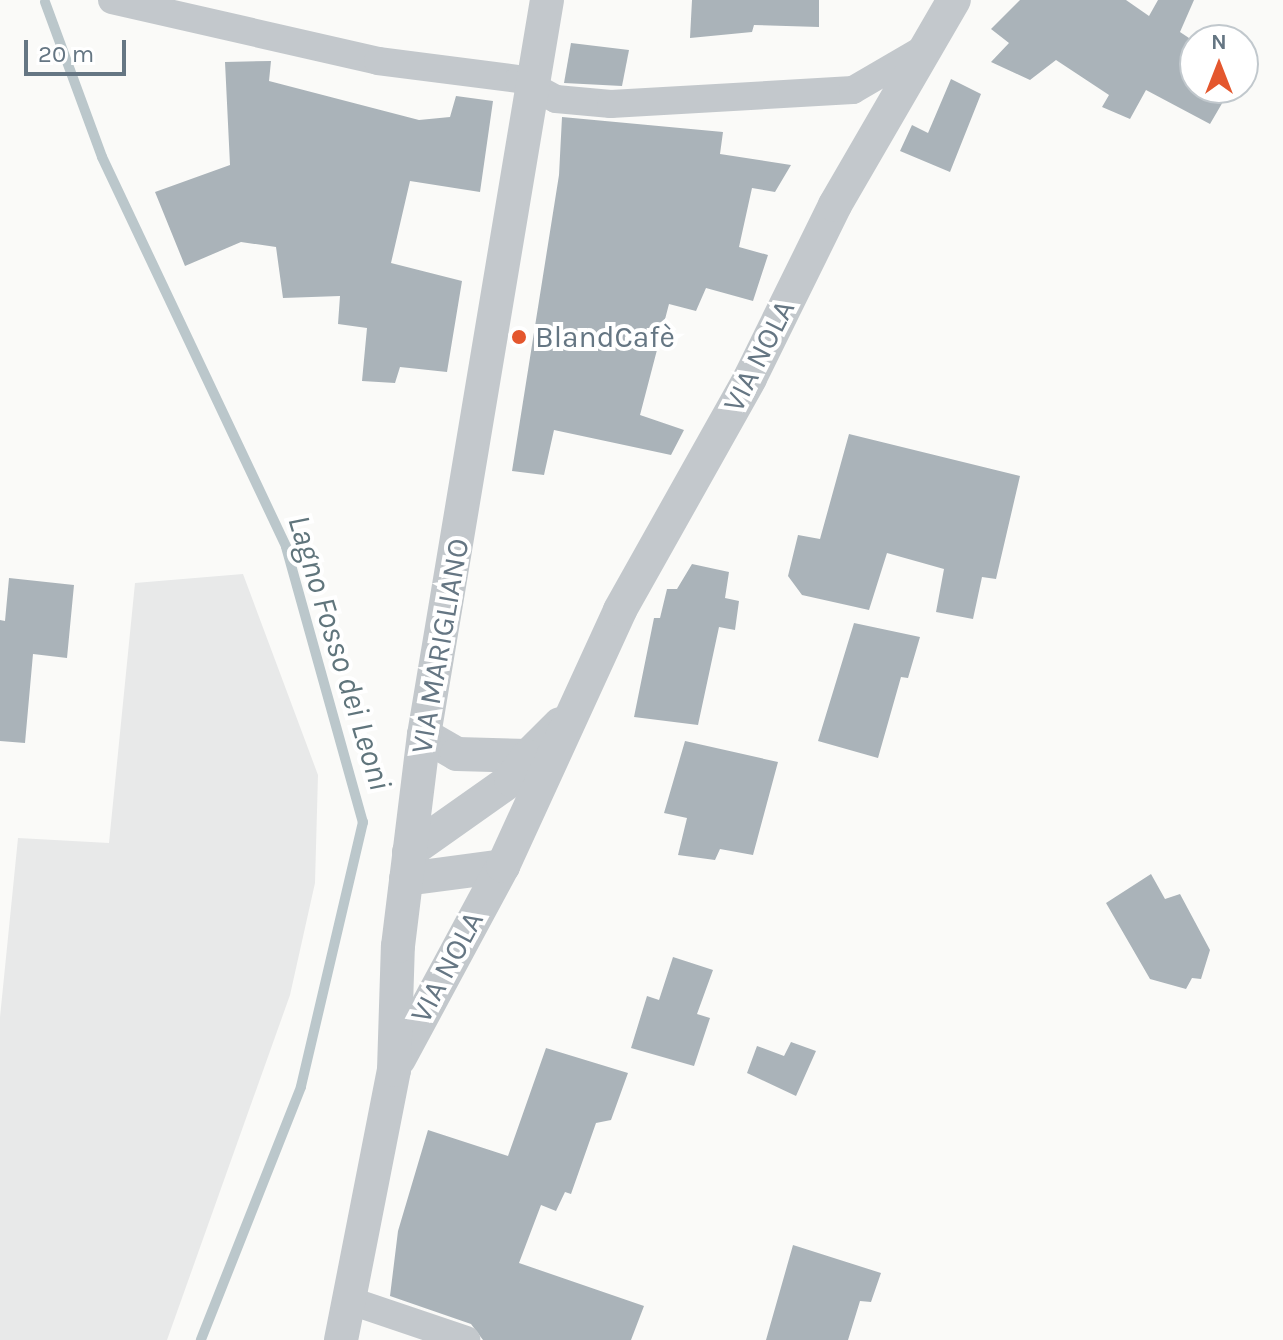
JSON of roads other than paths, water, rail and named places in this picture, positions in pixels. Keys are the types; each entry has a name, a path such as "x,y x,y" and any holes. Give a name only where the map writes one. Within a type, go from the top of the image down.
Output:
{"street":[{"path":"112,0 378,61 534,85 556,99 611,104 853,90 920,51"},
{"name":"VIA MARIGLIANO","path":"341,1340 394,1070 408,866 424,735 547,0"},
{"name":"VIA NOLA","path":"394,1070 503,866 569,716 920,51 954,0"},
{"name":"VIA NOLA","path":"408,866 511,780 528,756 569,716"},
{"path":"424,735 457,754 528,756"},
{"name":"VIA NOLA","path":"408,866 503,866"},
{"path":"348,1300 466,1340"}],"waterway":[{"name":"Lagno Fosso dei Leoni","path":"45,2 102,157 286,547 363,822 301,1087 201,1340"}],"place":[{"name":"BlandCafè","path":"519,337"}]}
